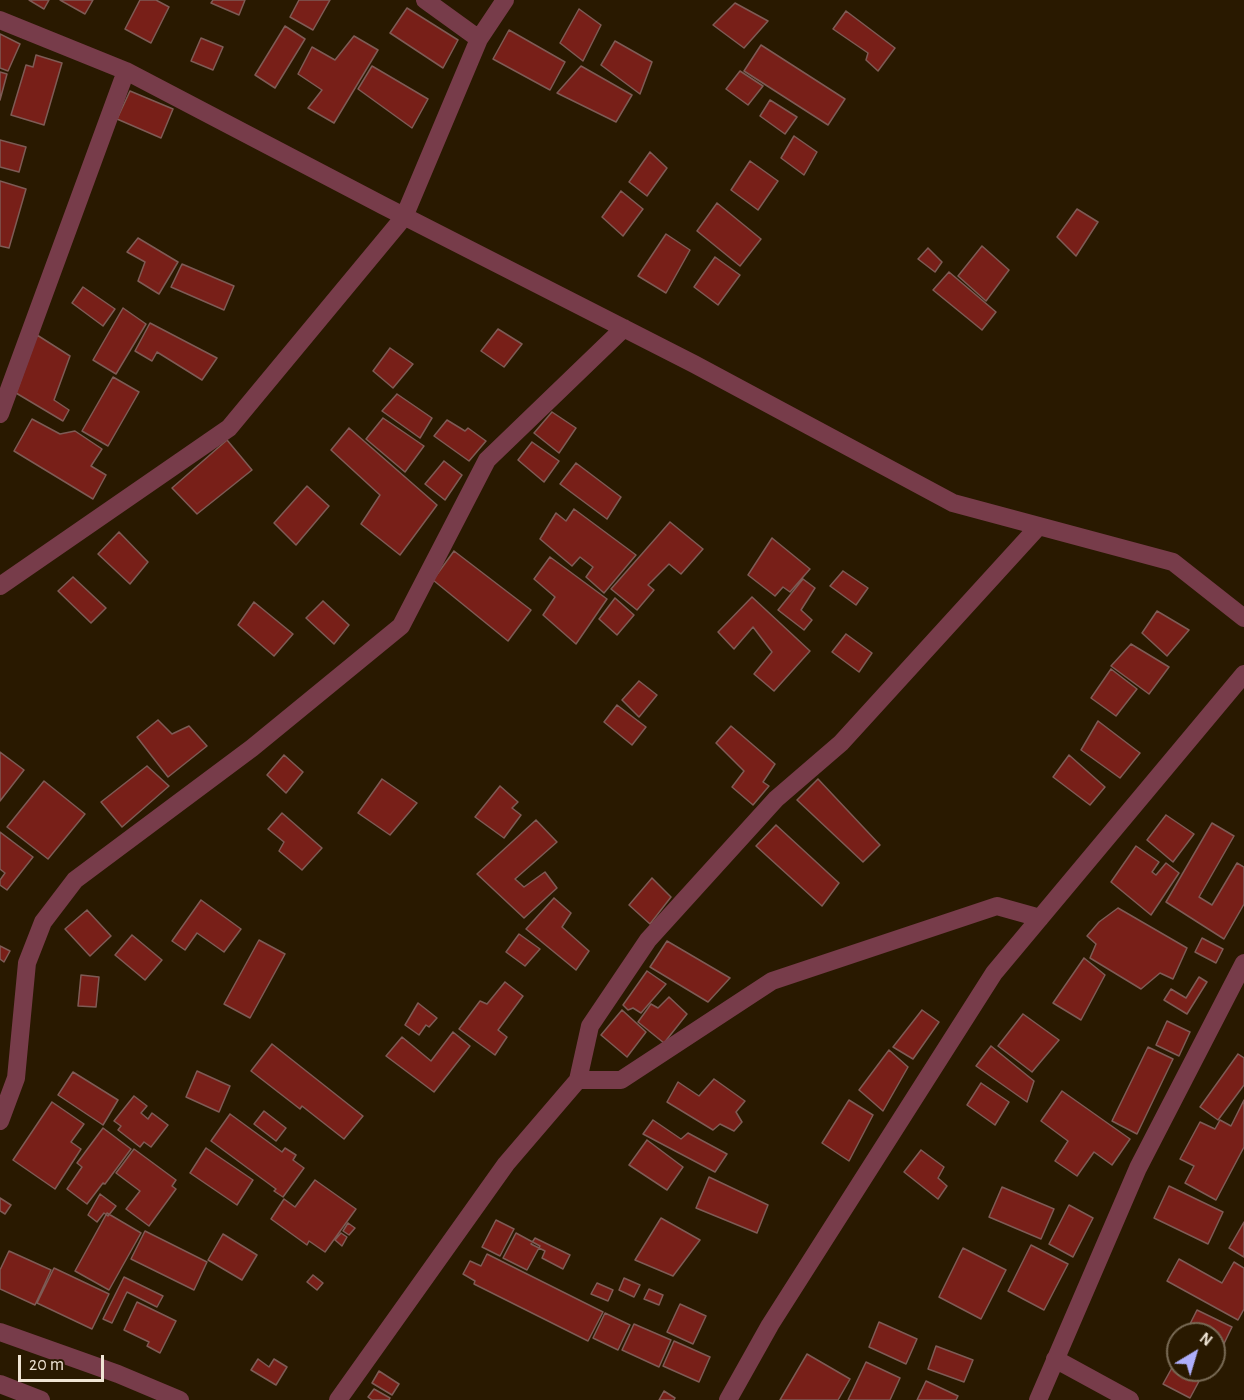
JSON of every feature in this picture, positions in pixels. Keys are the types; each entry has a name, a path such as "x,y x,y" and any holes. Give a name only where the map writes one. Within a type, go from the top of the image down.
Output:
{"street":[{"path":"425,0 479,39"},
{"path":"0,586 229,428 404,217 479,39 505,0"},
{"path":"0,20 126,71 404,217 624,328 952,503 1173,562 1244,618"},
{"path":"0,414 126,71"},
{"path":"0,1121 16,1078 27,963 44,922 75,880 252,748 401,626 488,460 624,328"},
{"path":"338,1400 506,1164 578,1080 590,1026 648,940 776,799 841,743 1039,526"},
{"path":"728,1400 770,1325 994,973 1244,674"},
{"path":"578,1080 621,1080 772,981 997,906 1041,918"},
{"path":"1038,1400 1138,1168 1244,963"},
{"path":"0,1332 118,1374 180,1400"},
{"path":"1055,1359 1130,1400"},
{"path":"0,1384 20,1396 41,1400"}],"building":[{"path":"29,0 49,0 44,9"},
{"path":"60,0 93,0 85,14"},
{"path":"140,0 156,0 169,7 151,43 125,29"},
{"path":"213,0 245,0 239,15 211,3"},
{"path":"299,0 330,0 313,30 290,17"},
{"path":"735,3 768,21 744,48 713,25"},
{"path":"407,8 458,40 443,68 390,33"},
{"path":"579,9 601,25 583,61 560,43"},
{"path":"846,11 895,48 878,71 866,60 868,53 833,29"},
{"path":"285,26 305,39 275,88 255,75"},
{"path":"509,30 565,62 550,90 493,59"},
{"path":"0,34 20,44 8,71 0,68"},
{"path":"354,36 378,50 334,123 308,108 322,90 298,74 312,47 335,60"},
{"path":"201,38 223,47 213,70 191,61"},
{"path":"615,41 652,62 640,94 601,65"},
{"path":"761,45 845,99 828,125 744,71"},
{"path":"36,55 62,63 44,125 11,115 26,65 33,67"},
{"path":"372,66 428,99 412,128 358,89"},
{"path":"581,66 632,95 616,122 557,93"},
{"path":"740,71 763,86 748,105 726,89"},
{"path":"0,72 7,74 0,100"},
{"path":"130,91 173,109 161,138 117,119"},
{"path":"770,100 797,117 785,134 760,116"},
{"path":"794,136 817,152 804,175 781,158"},
{"path":"0,140 26,147 19,172 0,167"},
{"path":"650,152 667,168 647,196 629,182"},
{"path":"750,161 778,181 758,210 731,190"},
{"path":"0,181 26,189 9,248 0,246"},
{"path":"621,191 643,209 623,236 602,217"},
{"path":"717,203 761,239 740,266 697,231"},
{"path":"1077,209 1098,222 1076,256 1057,237"},
{"path":"666,234 690,250 666,293 638,276"},
{"path":"138,238 178,262 159,294 138,281 145,262 127,252"},
{"path":"982,246 1009,270 986,301 958,276"},
{"path":"928,248 942,262 935,272 918,259"},
{"path":"715,257 740,275 718,305 694,287"},
{"path":"182,264 234,286 224,310 171,287"},
{"path":"949,272 996,312 982,330 933,290"},
{"path":"83,287 115,309 103,326 72,303"},
{"path":"123,308 146,324 116,374 93,360"},
{"path":"150,323 217,358 202,380 157,352 152,361 135,351"},
{"path":"498,329 522,344 504,367 481,351"},
{"path":"37,335 70,356 54,400 69,410 63,421 16,393"},
{"path":"390,348 413,364 393,388 373,371"},
{"path":"113,377 139,392 108,446 82,431"},
{"path":"397,394 432,418 420,438 382,411"},
{"path":"552,412 576,428 559,453 534,433"},
{"path":"383,418 424,446 405,472 366,439"},
{"path":"32,419 60,434 75,431 102,449 91,466 106,475 93,499 14,451"},
{"path":"447,420 465,431 468,428 486,441 469,461 434,436"},
{"path":"349,428 437,505 400,555 361,524 380,495 331,450"},
{"path":"227,440 252,470 197,514 172,488"},
{"path":"532,442 559,461 544,482 518,460"},
{"path":"444,461 462,475 445,500 425,484"},
{"path":"576,463 621,497 607,519 560,484"},
{"path":"307,486 329,506 296,545 274,523"},
{"path":"574,509 636,555 604,593 586,577 593,567 580,557 572,566 540,539 556,513 566,521"},
{"path":"670,522 703,549 681,574 669,564 648,585 654,590 637,610 611,589"},
{"path":"119,532 148,562 130,584 98,554"},
{"path":"772,538 810,569 790,592 783,587 775,596 748,575"},
{"path":"454,551 531,610 508,641 433,580"},
{"path":"550,557 607,599 576,644 543,615 555,597 534,579"},
{"path":"843,571 868,588 856,605 830,586"},
{"path":"73,577 106,608 91,623 58,591"},
{"path":"803,579 815,588 801,610 812,620 804,630 778,610"},
{"path":"752,597 810,651 774,691 754,674 772,652 753,627 734,649 718,632"},
{"path":"615,598 634,615 617,635 599,619"},
{"path":"323,601 349,625 334,644 306,618"},
{"path":"254,602 293,634 274,656 238,625"},
{"path":"1157,611 1189,630 1167,656 1142,633"},
{"path":"846,634 872,653 859,672 832,652"},
{"path":"1131,644 1169,667 1149,694 1111,666"},
{"path":"1111,669 1137,689 1116,716 1091,698"},
{"path":"639,681 657,695 639,717 622,700"},
{"path":"617,705 646,727 632,745 604,722"},
{"path":"158,720 172,734 189,726 207,746 168,777 137,737"},
{"path":"1098,721 1140,753 1120,778 1081,750"},
{"path":"731,726 775,764 763,782 769,786 753,805 732,787 744,771 716,743"},
{"path":"0,752 24,770 0,801"},
{"path":"284,755 303,772 286,793 267,775"},
{"path":"1069,755 1105,787 1090,805 1053,777"},
{"path":"147,766 169,786 122,827 101,802"},
{"path":"382,779 417,803 390,835 358,813"},
{"path":"818,779 880,845 863,862 797,800"},
{"path":"44,781 85,814 48,859 7,827"},
{"path":"500,786 518,802 512,808 521,815 504,838 475,817"},
{"path":"282,813 322,848 302,870 279,851 284,842 268,829"},
{"path":"1166,815 1194,834 1173,862 1147,840"},
{"path":"536,820 557,842 515,879 524,887 545,872 557,888 524,918 477,874"},
{"path":"1212,823 1234,836 1199,897 1212,905 1237,863 1244,867 1244,904 1224,939 1166,902"},
{"path":"776,825 839,883 822,906 756,846"},
{"path":"0,832 33,857 7,890 0,885 0,880 5,873 0,869"},
{"path":"1136,846 1159,862 1152,872 1156,875 1166,863 1179,873 1151,915 1111,882"},
{"path":"652,878 671,897 650,924 629,905"},
{"path":"554,898 571,913 562,927 589,951 576,970 526,929"},
{"path":"201,900 241,929 224,952 197,933 185,950 172,941"},
{"path":"1118,908 1187,948 1173,979 1160,973 1141,989 1090,958 1096,944 1087,936 1099,922"},
{"path":"87,910 111,936 90,956 65,929"},
{"path":"519,934 540,949 525,966 506,952"},
{"path":"132,935 162,960 145,980 115,955"},
{"path":"1202,938 1223,949 1216,963 1195,952"},
{"path":"259,940 285,954 250,1018 224,1004"},
{"path":"667,941 730,978 708,1002 650,967"},
{"path":"0,946 10,951 4,962 0,959"},
{"path":"1084,958 1105,975 1081,1020 1053,1003"},
{"path":"647,971 666,984 641,1013 633,1008 628,1010 623,1005"},
{"path":"81,975 99,977 96,1007 78,1006"},
{"path":"1199,977 1207,982 1187,1014 1164,1000 1171,989 1186,998"},
{"path":"505,982 523,996 498,1030 507,1037 495,1055 459,1029 480,1001 487,1004"},
{"path":"669,997 687,1014 664,1043 638,1022 651,1004 658,1008"},
{"path":"418,1003 437,1018 429,1027 426,1025 419,1035 405,1025"},
{"path":"622,1010 646,1032 627,1057 601,1035"},
{"path":"922,1010 939,1022 913,1059 893,1047"},
{"path":"1023,1014 1059,1040 1032,1072 998,1046"},
{"path":"1167,1021 1190,1032 1179,1056 1156,1045"},
{"path":"453,1032 470,1046 434,1092 386,1056 402,1037 431,1061"},
{"path":"272,1044 363,1116 344,1139 302,1106 300,1109 251,1071"},
{"path":"991,1046 1034,1081 1027,1102 976,1066"},
{"path":"1148,1047 1173,1059 1137,1134 1112,1121"},
{"path":"889,1050 908,1067 883,1111 859,1090"},
{"path":"1238,1054 1244,1058 1244,1085 1218,1120 1200,1107"},
{"path":"197,1071 230,1086 219,1112 186,1097"},
{"path":"73,1072 118,1100 103,1125 58,1095"},
{"path":"714,1079 745,1101 736,1112 742,1122 734,1131 720,1124 713,1130 667,1102 678,1082 699,1096"},
{"path":"981,1083 1009,1102 995,1125 967,1105"},
{"path":"1062,1091 1130,1139 1112,1165 1094,1152 1077,1176 1055,1161 1068,1141 1041,1121"},
{"path":"134,1096 147,1106 141,1113 148,1119 152,1113 168,1125 151,1147 144,1142 140,1147 118,1130 121,1126 114,1121"},
{"path":"849,1100 873,1115 849,1161 822,1143"},
{"path":"1244,1100 1244,1147 1216,1200 1185,1183 1194,1166 1180,1159 1200,1122 1215,1129 1220,1120 1231,1126"},
{"path":"52,1102 84,1124 71,1142 81,1149 55,1189 13,1160"},
{"path":"264,1111 286,1128 276,1141 254,1124"},
{"path":"230,1114 282,1152 285,1148 296,1155 293,1160 304,1168 283,1197 274,1191 276,1189 211,1141"},
{"path":"653,1120 681,1139 688,1133 727,1154 715,1172 643,1134"},
{"path":"103,1128 131,1149 87,1204 67,1189 82,1167 77,1163"},
{"path":"647,1140 683,1167 667,1190 629,1165"},
{"path":"206,1148 253,1180 237,1205 190,1173"},
{"path":"134,1149 176,1180 172,1186 176,1189 149,1226 126,1209 140,1191 116,1173"},
{"path":"921,1150 944,1167 938,1178 947,1186 938,1199 904,1172"},
{"path":"709,1177 768,1205 757,1233 696,1208"},
{"path":"315,1180 356,1209 325,1252 309,1241 307,1245 271,1219 284,1199 295,1207"},
{"path":"1169,1186 1223,1212 1208,1244 1154,1218"},
{"path":"1002,1187 1054,1209 1041,1239 989,1217"},
{"path":"100,1194 116,1206 108,1216 104,1213 97,1222 88,1215"},
{"path":"0,1198 11,1205 5,1214 0,1211"},
{"path":"1069,1205 1093,1218 1073,1257 1049,1244"},
{"path":"107,1213 141,1233 109,1290 75,1271"},
{"path":"661,1218 700,1240 673,1276 635,1260"},
{"path":"496,1220 514,1229 500,1256 482,1247"},
{"path":"1244,1222 1244,1257 1229,1248"},
{"path":"348,1223 355,1228 349,1235 343,1231"},
{"path":"145,1231 207,1262 194,1290 131,1259"},
{"path":"341,1233 347,1237 342,1246 335,1240"},
{"path":"516,1233 540,1246 527,1270 503,1258"},
{"path":"223,1234 257,1255 242,1280 208,1260"},
{"path":"535,1238 570,1255 563,1269 542,1258 545,1251 531,1244"},
{"path":"1031,1245 1068,1264 1044,1310 1008,1291"},
{"path":"963,1248 1006,1270 981,1319 939,1297"},
{"path":"9,1251 51,1270 35,1305 0,1289 0,1270"},
{"path":"487,1254 603,1312 588,1341 474,1284 475,1281 463,1274 470,1261 481,1266"},
{"path":"1179,1259 1222,1283 1234,1262 1244,1268 1244,1309 1238,1320 1167,1281"},
{"path":"54,1268 109,1294 92,1329 37,1303"},
{"path":"313,1275 323,1283 317,1290 307,1282"},
{"path":"124,1277 163,1296 157,1307 127,1292 112,1323 103,1319"},
{"path":"624,1278 640,1285 634,1297 619,1290"},
{"path":"597,1283 613,1290 608,1301 591,1294"},
{"path":"649,1289 663,1295 659,1305 644,1299"},
{"path":"137,1302 176,1321 160,1353 147,1346 149,1342 124,1330"},
{"path":"680,1304 706,1316 693,1344 667,1332"},
{"path":"1197,1310 1222,1322 1191,1322"},
{"path":"605,1313 630,1325 618,1350 593,1338"},
{"path":"879,1322 917,1339 906,1364 869,1347"},
{"path":"634,1324 671,1340 659,1367 622,1350"},
{"path":"1226,1324 1232,1327 1226,1339"},
{"path":"674,1341 710,1357 699,1382 663,1366"},
{"path":"936,1346 973,1360 964,1382 928,1369"},
{"path":"807,1354 850,1379 838,1400 780,1400"},
{"path":"258,1359 269,1367 274,1359 287,1367 276,1385 251,1370"},
{"path":"866,1362 900,1378 890,1400 848,1400"},
{"path":"379,1371 399,1384 392,1395 372,1383"},
{"path":"1166,1379 1166,1382 1199,1382 1190,1398 1163,1384"},
{"path":"926,1381 958,1396 956,1400 917,1400"},
{"path":"374,1389 390,1398 389,1400 372,1400 368,1397"},
{"path":"664,1391 675,1398 674,1400 659,1400"}]}
